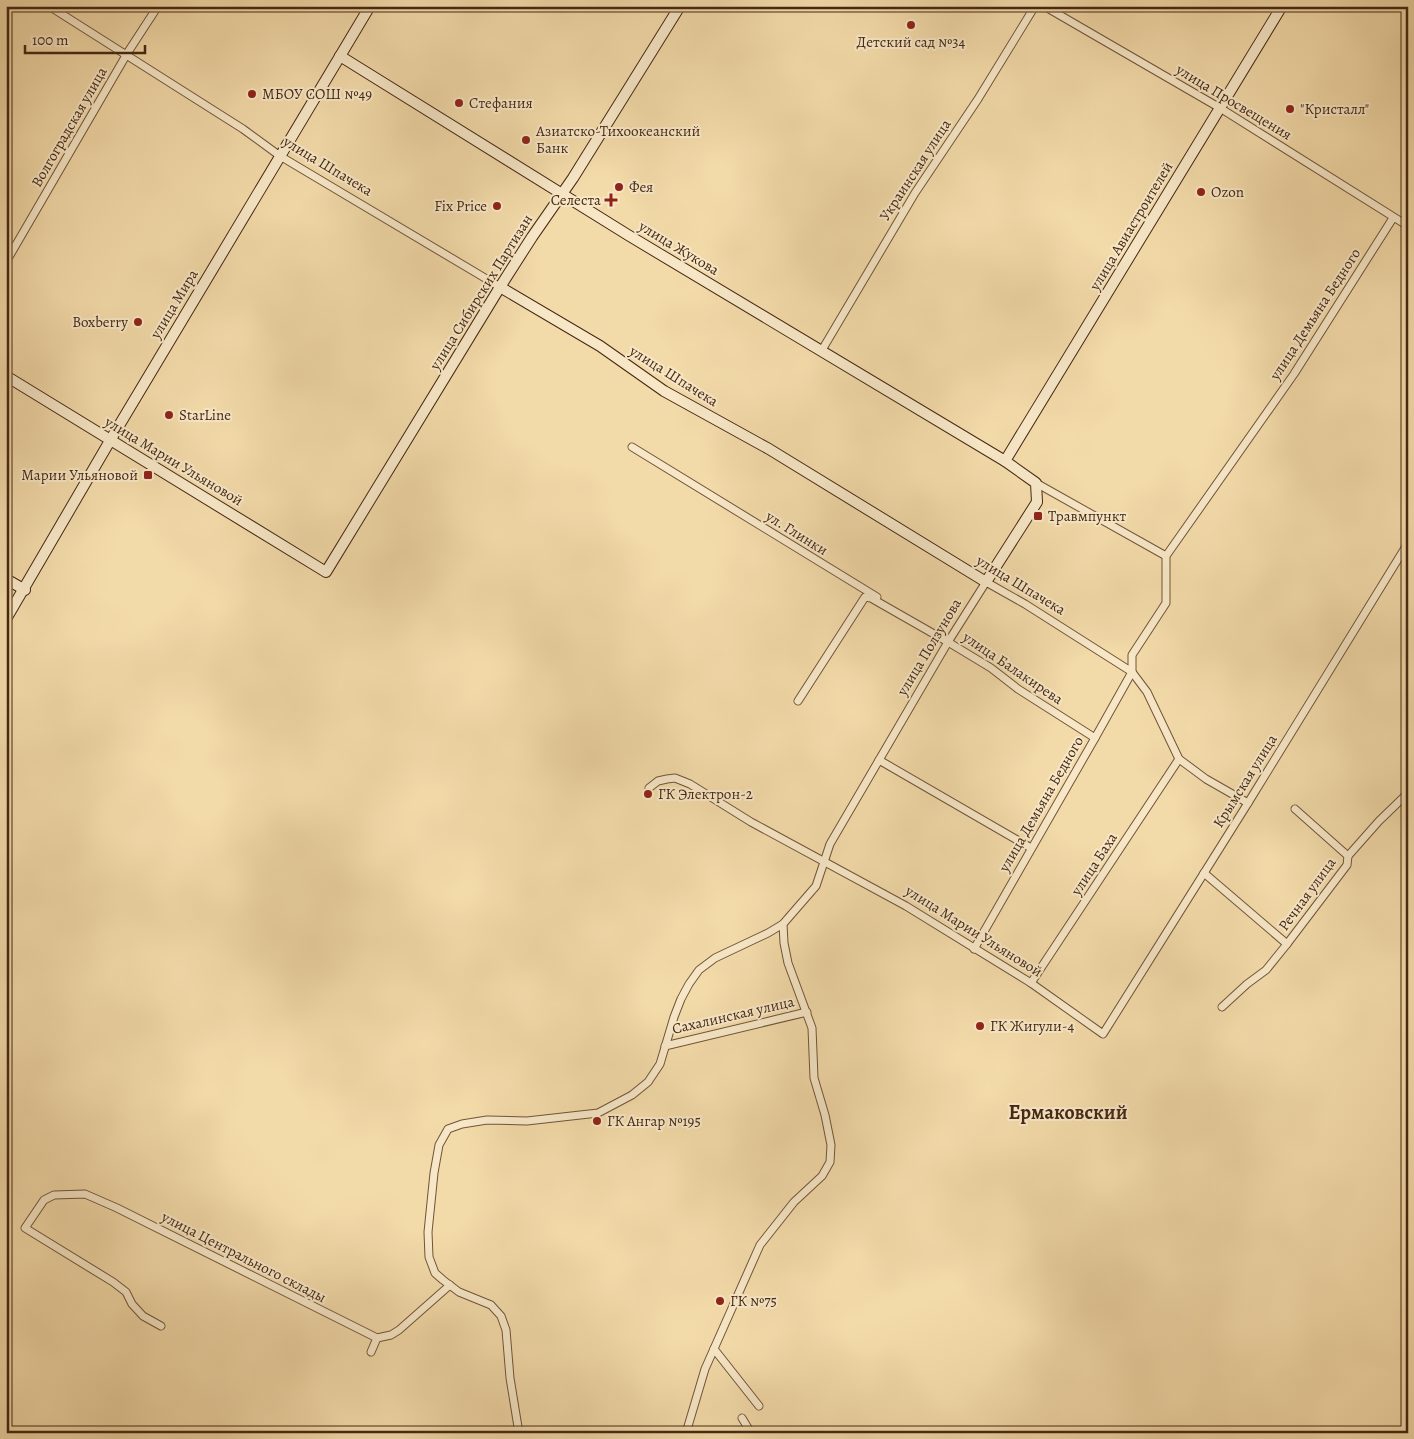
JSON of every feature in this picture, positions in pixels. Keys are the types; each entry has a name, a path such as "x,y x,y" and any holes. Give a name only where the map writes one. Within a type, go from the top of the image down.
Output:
{"street":[{"name":"улица Шпачека","path":"50,6 243,129 280,156 600,346 664,391 769,449 1025,604 1132,672 1146,692 1179,759 1206,779 1248,804"},
{"name":"Волгоградская улица","path":"6,262 126,55 158,6"},
{"name":"улица Мира","path":"6,619 25,590 111,439 370,6"},
{"name":"улица Сибирских Партизан","path":"326,572 500,287 532,236 562,194 680,6"},
{"name":"Украинская улица","path":"822,350 910,200 978,99 1035,6"},
{"name":"улица Просвещения","path":"1044,6 1220,108 1408,226"},
{"name":"улица Авиастроителей","path":"1006,461 1282,6"},
{"name":"улица Жукова","path":"340,56 628,236 1006,461"},
{"name":"улица Демьяна Бедного","path":"974,949 1132,672 1132,655 1166,602 1166,556 1294,374 1393,218"},
{"name":"улица Марии Ульяновой","path":"6,376 326,572"},
{"name":"ул. Глинки","path":"632,447 948,642"},
{"path":"1006,461 1036,483 1166,556"},
{"name":"улица Ползунова","path":"450,1286 435,1273 428,1256 428,1232 434,1173 440,1145 448,1129 462,1124 487,1120 527,1121 598,1113 632,1095 648,1082 660,1064 681,999 699,970 715,958 783,924 816,886 830,844 948,642 1036,502 1036,483"},
{"name":"Крымская улица","path":"1104,1034 1408,543"},
{"path":"6,579 25,590"},
{"name":"улица Балакирева","path":"798,701 865,597 871,598 948,642 1096,738"},
{"name":"улица Баха","path":"1031,983 1179,759"},
{"path":"879,760 1031,848"},
{"name":"улица Марии Ульяновой","path":"649,788 658,781 676,778 690,784 751,822 906,906 1031,983 1104,1034"},
{"name":"Речная улица","path":"1222,1007 1246,984 1266,970 1288,944 1347,865 1348,856 1379,821 1408,793"},
{"path":"1295,809 1348,856"},
{"path":"1204,873 1288,944"},
{"path":"686,1433 705,1369 760,1245 794,1202 822,1176 830,1162 831,1145 825,1115 814,1078 812,1028 788,963 783,924"},
{"name":"Сахалинская улица","path":"665,1046 807,1012"},
{"name":"улица Центрального склады","path":"161,1326 143,1316 132,1304 126,1292 113,1282 25,1228 44,1200 54,1195 85,1194 126,1212 377,1338"},
{"path":"371,1352 377,1338 391,1335 399,1330 450,1286 458,1292 491,1305 501,1316 506,1330 510,1378 519,1433"},
{"path":"714,1349 759,1406"},
{"path":"742,1418 751,1433"}],"place":[{"name":"Детский сад №34","path":"911,25"},
{"name":"МБОУ СОШ №49","path":"252,94"},
{"name":"Стефания","path":"459,103"},
{"name":"\"Кристалл\"","path":"1290,109"},
{"name":"Азиатско-Тихоокеанский Банк","path":"526,140"},
{"name":"Фея","path":"619,187"},
{"name":"Ozon","path":"1201,192"},
{"name":"Селеста","path":"611,200"},
{"name":"Fix Price","path":"497,206"},
{"name":"Boxberry","path":"138,322"},
{"name":"StarLine","path":"169,415"},
{"name":"Марии Ульяновой","path":"148,475"},
{"name":"Травмпункт","path":"1038,516"},
{"name":"ГК Электрон-2","path":"648,794"},
{"name":"ГК Жигули-4","path":"980,1026"},
{"name":"ГК Ангар №195","path":"597,1121"},
{"name":"ГК №75","path":"720,1301"}],"district":[{"name":"Ермаковский","path":"1068,1112"}]}
